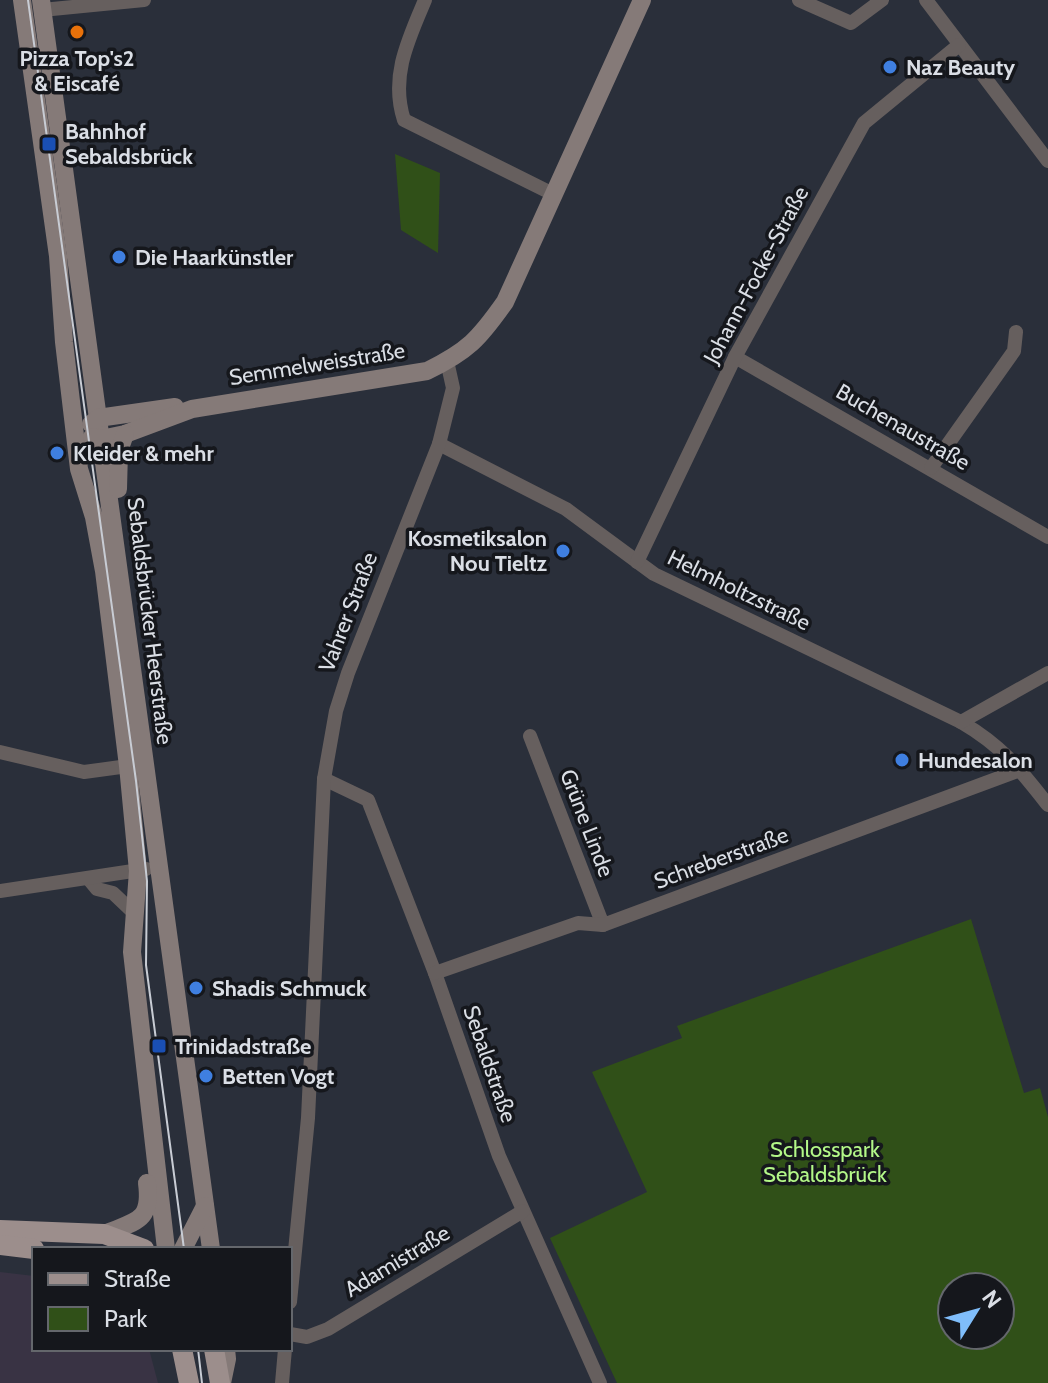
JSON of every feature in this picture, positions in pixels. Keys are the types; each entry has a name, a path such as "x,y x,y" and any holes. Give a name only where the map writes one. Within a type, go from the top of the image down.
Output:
{"main road":[{"name":"Sebaldsbrücker Heerstraße","path":"22,0 58,256 64,342 79,469 94,517 104,571 128,766 138,871 132,952 166,1247"},
{"path":"447,361 460,355 481,337 505,302 642,0"},
{"name":"Sebaldsbrücker Heerstraße","path":"41,5 211,1247"},
{"name":"Semmelweisstraße","path":"76,435 101,439 125,434 192,409 427,371 447,361"},
{"name":"Semmelweisstraße","path":"76,435 98,418 179,407 192,409"},
{"path":"111,502 118,490 119,451 125,434"},
{"path":"104,1234 134,1222 149,1205 141,1127 148,1106"},
{"path":"184,1247 205,1206"},
{"path":"0,1230 104,1234 139,1247"},
{"path":"0,1245 32,1249"},
{"path":"182,1351 189,1383"},
{"path":"214,1351 221,1383"},
{"path":"221,1383 226,1351"}],"street":[{"path":"41,5 144,0"},
{"path":"425,0 408,40 400,72 398,101 404,120 553,194"},
{"path":"799,0 851,23 882,0"},
{"path":"926,0 1048,161"},
{"name":"Johann-Focke-Straße","path":"637,562 735,357 864,123 959,45"},
{"path":"931,468 1014,351 1016,332"},
{"name":"Buchenaustraße","path":"735,357 1048,537"},
{"name":"Vahrer Straße","path":"292,1282 308,1118 324,779 336,711 348,673 439,444 453,388 447,361"},
{"name":"Helmholtzstraße","path":"439,444 566,509 654,574 991,739 1048,805"},
{"path":"961,722 1048,673"},
{"name":"Grüne Linde","path":"530,736 603,925"},
{"path":"0,752 84,772 128,766"},
{"name":"Schreberstraße","path":"435,973 578,923 603,925 1020,770"},
{"name":"Sebaldstraße","path":"324,779 368,800 435,973 499,1156 600,1383"},
{"path":"0,891 160,867"},
{"path":"88,878 97,889 113,893 133,912"},
{"name":"Adamistraße","path":"292,1334 307,1337 328,1329 523,1211"},
{"path":"282,1383 285,1351"}],"shaded area":[{"path":"0,1272 32,1276 32,1351 150,1351 158,1383 0,1383"}],"green space":[{"path":"395,154 440,173 438,253 401,230"},
{"name":"Schlosspark Sebaldsbrück","path":"971,919 1024,1093 1040,1088 1048,1117 1048,1383 617,1383 550,1238 647,1192 592,1072 682,1038 677,1026"}],"tram line":[{"path":"28,0 136,781 147,881 146,965 184,1247"},
{"path":"198,1351 202,1383"}],"place":[{"name":"Pizza Top's2 & Eiscafé","path":"77,32"},
{"name":"Naz Beauty","path":"890,67"},
{"name":"Bahnhof Sebaldsbrück","path":"49,144"},
{"name":"Die Haarkünstler","path":"119,257"},
{"name":"Kleider & mehr","path":"57,453"},
{"name":"Kosmetiksalon Nou Tieltz","path":"563,551"},
{"name":"Hundesalon","path":"902,760"},
{"name":"Shadis Schmuck","path":"196,988"},
{"name":"Trinidadstraße","path":"159,1046"},
{"name":"Betten Vogt","path":"206,1076"}]}
